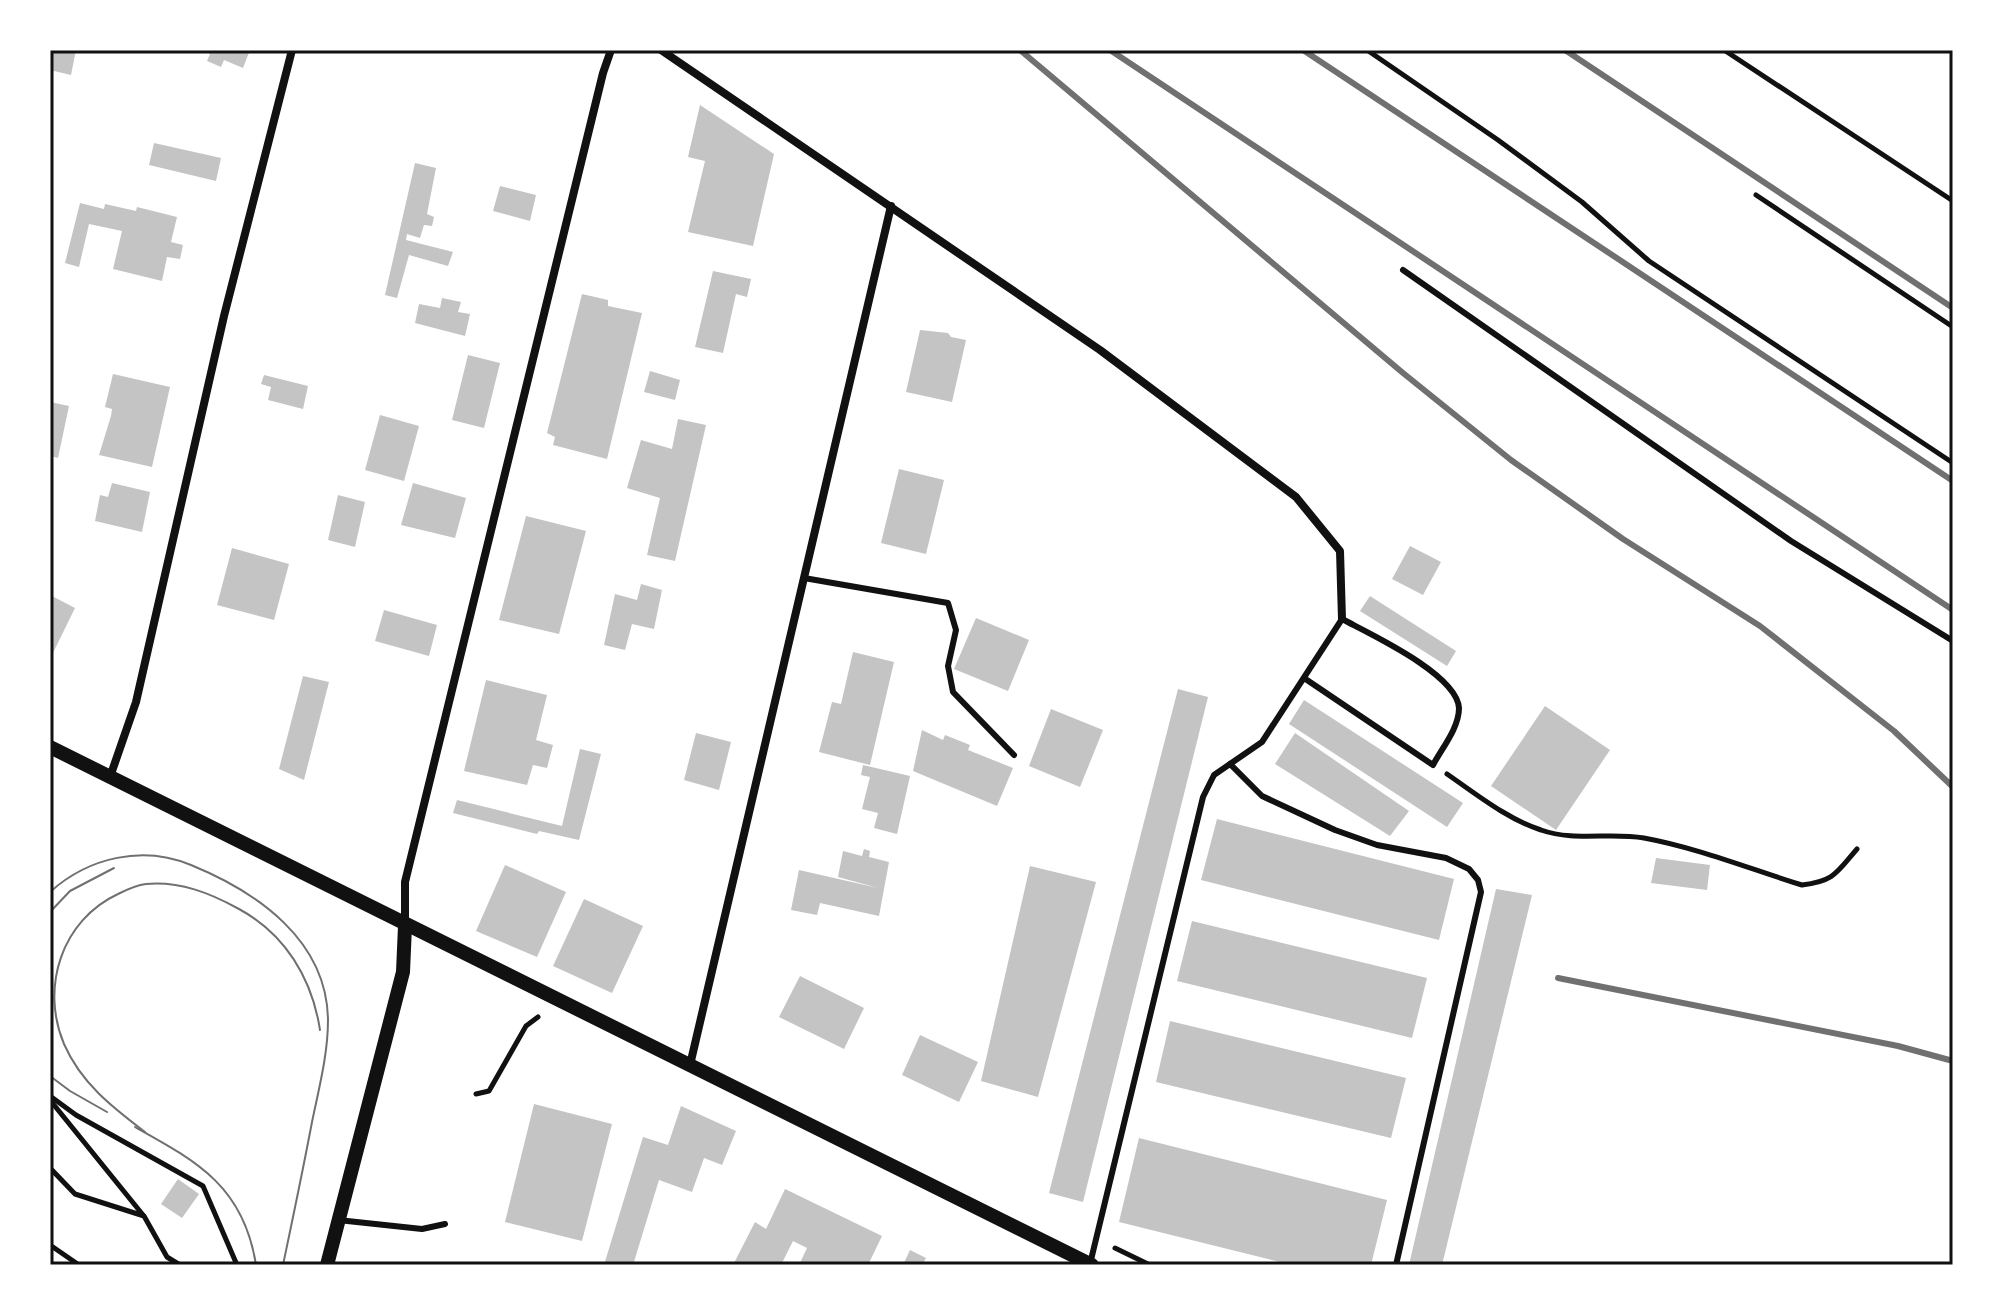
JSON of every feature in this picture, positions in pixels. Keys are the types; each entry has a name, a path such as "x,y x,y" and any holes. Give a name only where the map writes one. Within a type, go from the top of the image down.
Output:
{"street":[{"path":"110,777 136,702 224,316 292,50"},
{"path":"327,1265 403,972 405,882 599,88 611,50"},
{"path":"661,50 1100,350 1296,497 1340,551 1342,619"},
{"path":"690,1065 891,206"},
{"path":"50,747 405,926 1091,1264"}],"lane":[{"path":"1403,270 1791,541 1953,641"},
{"path":"804,578 948,603 956,630 948,666 953,692 1014,755"},
{"path":"1091,1264 1203,797 1214,775 1262,742 1342,619 1423,666 1450,687 1459,707 1455,726 1433,765 1304,678"},
{"path":"1230,764 1262,796 1335,830 1377,845 1446,858 1469,869 1478,880 1481,892 1396,1265"},
{"path":"338,1220 422,1229 445,1224"}],"path":[{"path":"1367,50 1570,193 1649,261 1953,463"},
{"path":"1724,50 1953,201"},
{"path":"1756,195 1953,327"},
{"path":"1433,765 1502,811 1539,830 1568,837 1609,834 1645,838 1802,885 1823,883 1834,876 1857,849"},
{"path":"476,1094 489,1091 526,1026 539,1016"},
{"path":"50,1098 144,1216 167,1257 180,1265"},
{"path":"50,1098 203,1186 237,1265"},
{"path":"50,1168 75,1194 144,1216"},
{"path":"50,1245 79,1265"}],"building":[{"path":"50,50 76,50 71,75 50,70"},
{"path":"202,50 250,50 243,68 224,60 221,67 207,61 210,54"},
{"path":"700,105 774,154 753,246 688,232 705,161 688,157"},
{"path":"154,143 221,158 216,181 149,165"},
{"path":"415,163 436,168 427,214 434,217 432,226 424,225 420,238 407,234 406,240 453,252 448,266 409,255 397,298 385,295"},
{"path":"500,186 536,195 530,221 493,211"},
{"path":"80,203 104,209 105,204 136,211 137,207 177,217 171,242 183,245 180,259 167,257 162,281 113,269 122,231 89,224 79,267 65,263"},
{"path":"713,271 751,279 747,297 736,294 723,353 695,347"},
{"path":"582,294 608,300 608,306 642,313 607,459 553,445 555,437 547,433"},
{"path":"442,298 461,302 458,312 470,314 465,336 415,323 419,304 440,308"},
{"path":"920,330 948,333 951,337 966,340 952,402 906,392"},
{"path":"468,355 500,363 484,428 452,420"},
{"path":"650,371 680,380 675,400 644,392"},
{"path":"113,374 170,387 152,467 99,455 111,416 112,409 105,407"},
{"path":"264,375 308,386 303,409 268,400 271,387 261,384"},
{"path":"50,402 69,406 58,458 50,456"},
{"path":"380,415 419,426 404,481 365,470"},
{"path":"678,419 706,425 675,561 647,555 660,498 627,488 641,440 672,449"},
{"path":"899,469 944,480 926,554 881,543"},
{"path":"112,483 150,492 142,532 95,521 100,495 108,497"},
{"path":"413,483 466,498 455,538 401,525"},
{"path":"338,495 365,502 355,547 328,540"},
{"path":"526,516 586,531 559,634 499,620"},
{"path":"1410,546 1441,562 1423,595 1392,579"},
{"path":"232,548 289,564 274,620 217,605"},
{"path":"641,584 662,590 654,629 632,624 625,650 604,645 615,594 637,600"},
{"path":"50,595 75,608 50,659"},
{"path":"1370,596 1456,651 1447,666 1360,611"},
{"path":"384,610 437,625 429,656 375,641"},
{"path":"976,618 1029,640 1008,691 954,669"},
{"path":"853,652 894,662 870,765 819,752 832,702 841,704"},
{"path":"303,676 329,682 304,780 279,769"},
{"path":"486,680 547,695 536,740 553,745 547,768 533,765 527,785 464,771"},
{"path":"1178,689 1208,697 1083,1202 1049,1193"},
{"path":"1304,700 1463,803 1447,827 1289,724"},
{"path":"1545,706 1610,750 1556,830 1491,786"},
{"path":"1051,709 1103,730 1080,787 1029,766"},
{"path":"922,730 943,740 945,735 970,745 968,750 1013,768 997,806 913,771"},
{"path":"696,733 731,742 719,790 684,780"},
{"path":"1295,733 1409,811 1390,836 1275,764"},
{"path":"580,749 601,754 579,840 539,831 537,834 453,813 457,800 562,826"},
{"path":"863,765 910,776 897,834 874,828 878,813 862,809 870,777 861,775"},
{"path":"1217,819 1454,879 1439,940 1201,880"},
{"path":"864,849 870,851 869,857 889,862 879,916 820,903 817,915 791,910 799,870 878,888 838,877 843,851 862,856"},
{"path":"1656,858 1710,865 1707,890 1651,883"},
{"path":"505,865 566,892 537,957 476,931"},
{"path":"1030,866 1096,882 1038,1097 981,1081"},
{"path":"1496,889 1532,895 1442,1265 1409,1265"},
{"path":"584,899 643,926 612,993 553,966"},
{"path":"1192,921 1427,978 1412,1038 1177,981"},
{"path":"800,976 864,1008 844,1049 779,1017"},
{"path":"1170,1021 1406,1078 1391,1138 1156,1082"},
{"path":"920,1035 978,1062 959,1102 902,1075"},
{"path":"534,1104 612,1124 582,1241 505,1222"},
{"path":"681,1106 736,1131 722,1165 704,1158 692,1192 659,1180 633,1265 604,1265 643,1137 668,1145"},
{"path":"1139,1138 1387,1200 1371,1265 1292,1265 1119,1222"},
{"path":"178,1179 199,1194 182,1218 161,1204"},
{"path":"785,1189 882,1236 868,1265 799,1265 807,1248 793,1241 781,1265 733,1265 755,1222 766,1229"},
{"path":"910,1250 926,1258 922,1265 903,1265"}],"tram line":[{"path":"50,892 82,870 117,858 154,856 173,859 240,889 284,923 302,943 325,991 328,1033 283,1265"},
{"path":"50,912 70,891 114,868"},
{"path":"145,1132 109,1103 79,1071 64,1044 54,1000 61,957 70,938 83,920 118,894 146,884 183,886 217,898 255,919 294,959 310,993 320,1030"},
{"path":"50,1076 107,1112"},
{"path":"135,1127 179,1152 215,1180 241,1215 256,1265"}],"railway":[{"path":"1020,50 1403,373 1511,460 1623,539 1760,626 1894,731 1953,787"},
{"path":"1110,50 1953,610"},
{"path":"1303,50 1953,481"},
{"path":"1565,50 1953,308"},
{"path":"1558,978 1898,1046 1953,1061"}]}
